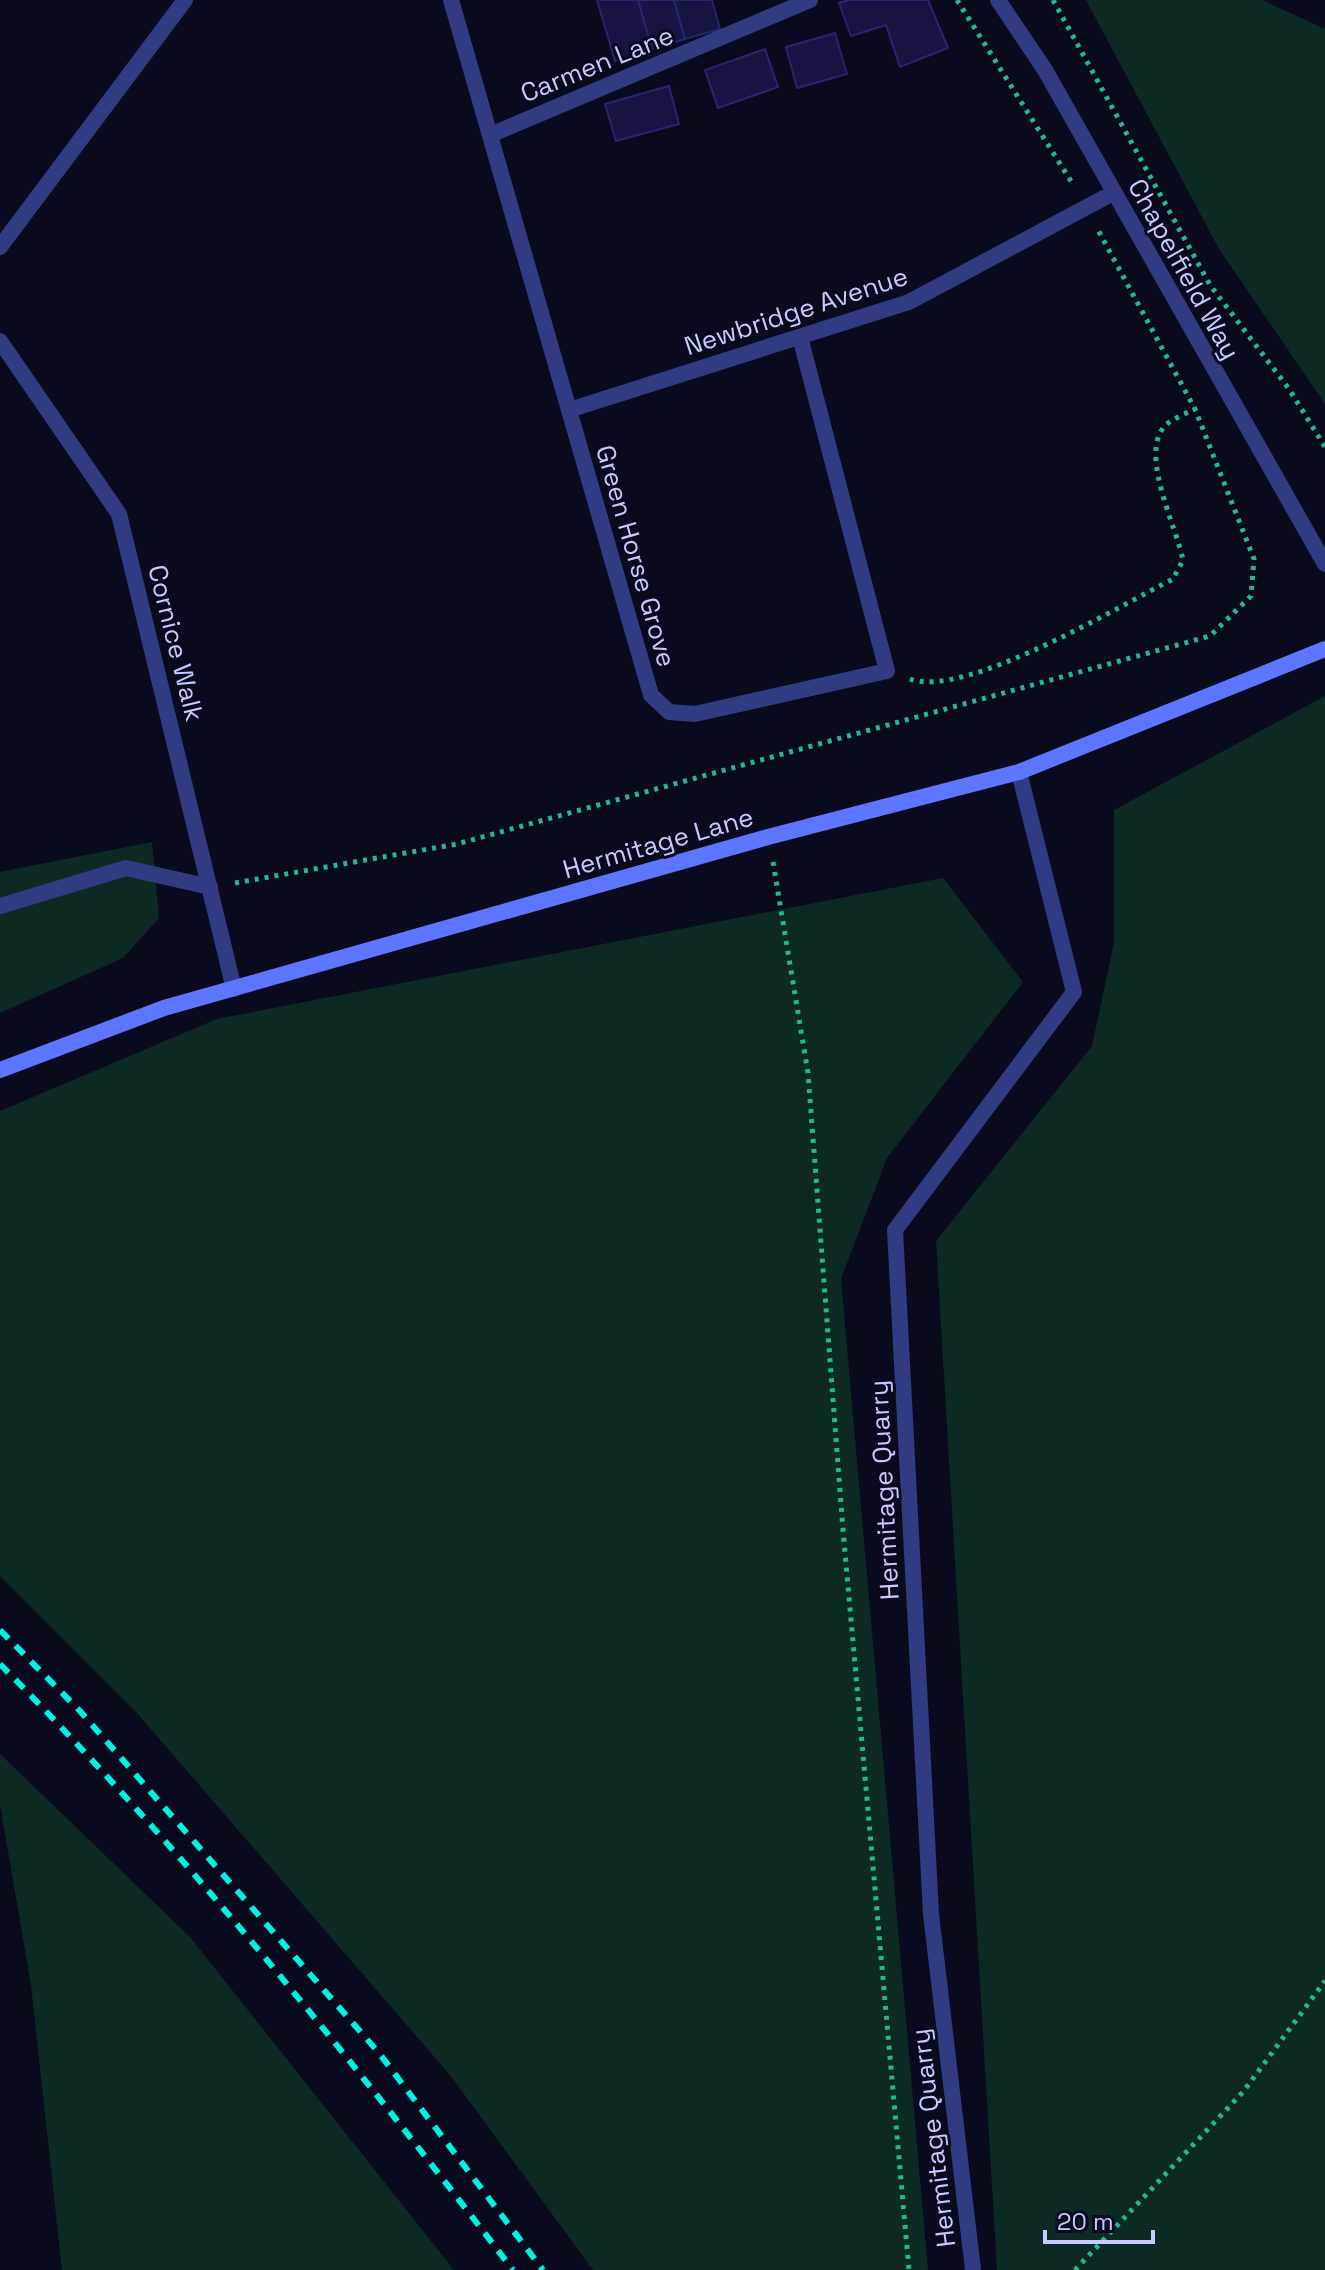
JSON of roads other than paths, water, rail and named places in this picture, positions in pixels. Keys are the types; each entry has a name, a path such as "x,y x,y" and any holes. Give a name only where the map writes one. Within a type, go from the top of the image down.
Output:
{"main road":[{"name":"Hermitage Lane","path":"0,1070 164,1008 768,837 1019,772 1325,649"}],"street":[{"path":"0,247 185,0"},
{"name":"Green Horse Grove","path":"451,0 651,695 669,712 695,714 887,671 800,337"},
{"name":"Carmen Lane","path":"490,135 810,0"},
{"name":"Chapelfield Way","path":"998,0 1045,70 1325,564"},
{"name":"Newbridge Avenue","path":"569,410 909,302 1113,193"},
{"name":"Cornice Walk","path":"0,341 119,514 234,989"},
{"name":"Hermitage Quarry","path":"973,2270 931,1914 895,1230 1074,992 1019,772"},
{"path":"0,906 126,868 210,887"}],"railway":[{"path":"0,1630 80,1711 379,2053 543,2270"},
{"path":"0,1664 136,1808 266,1959 513,2270"}]}
